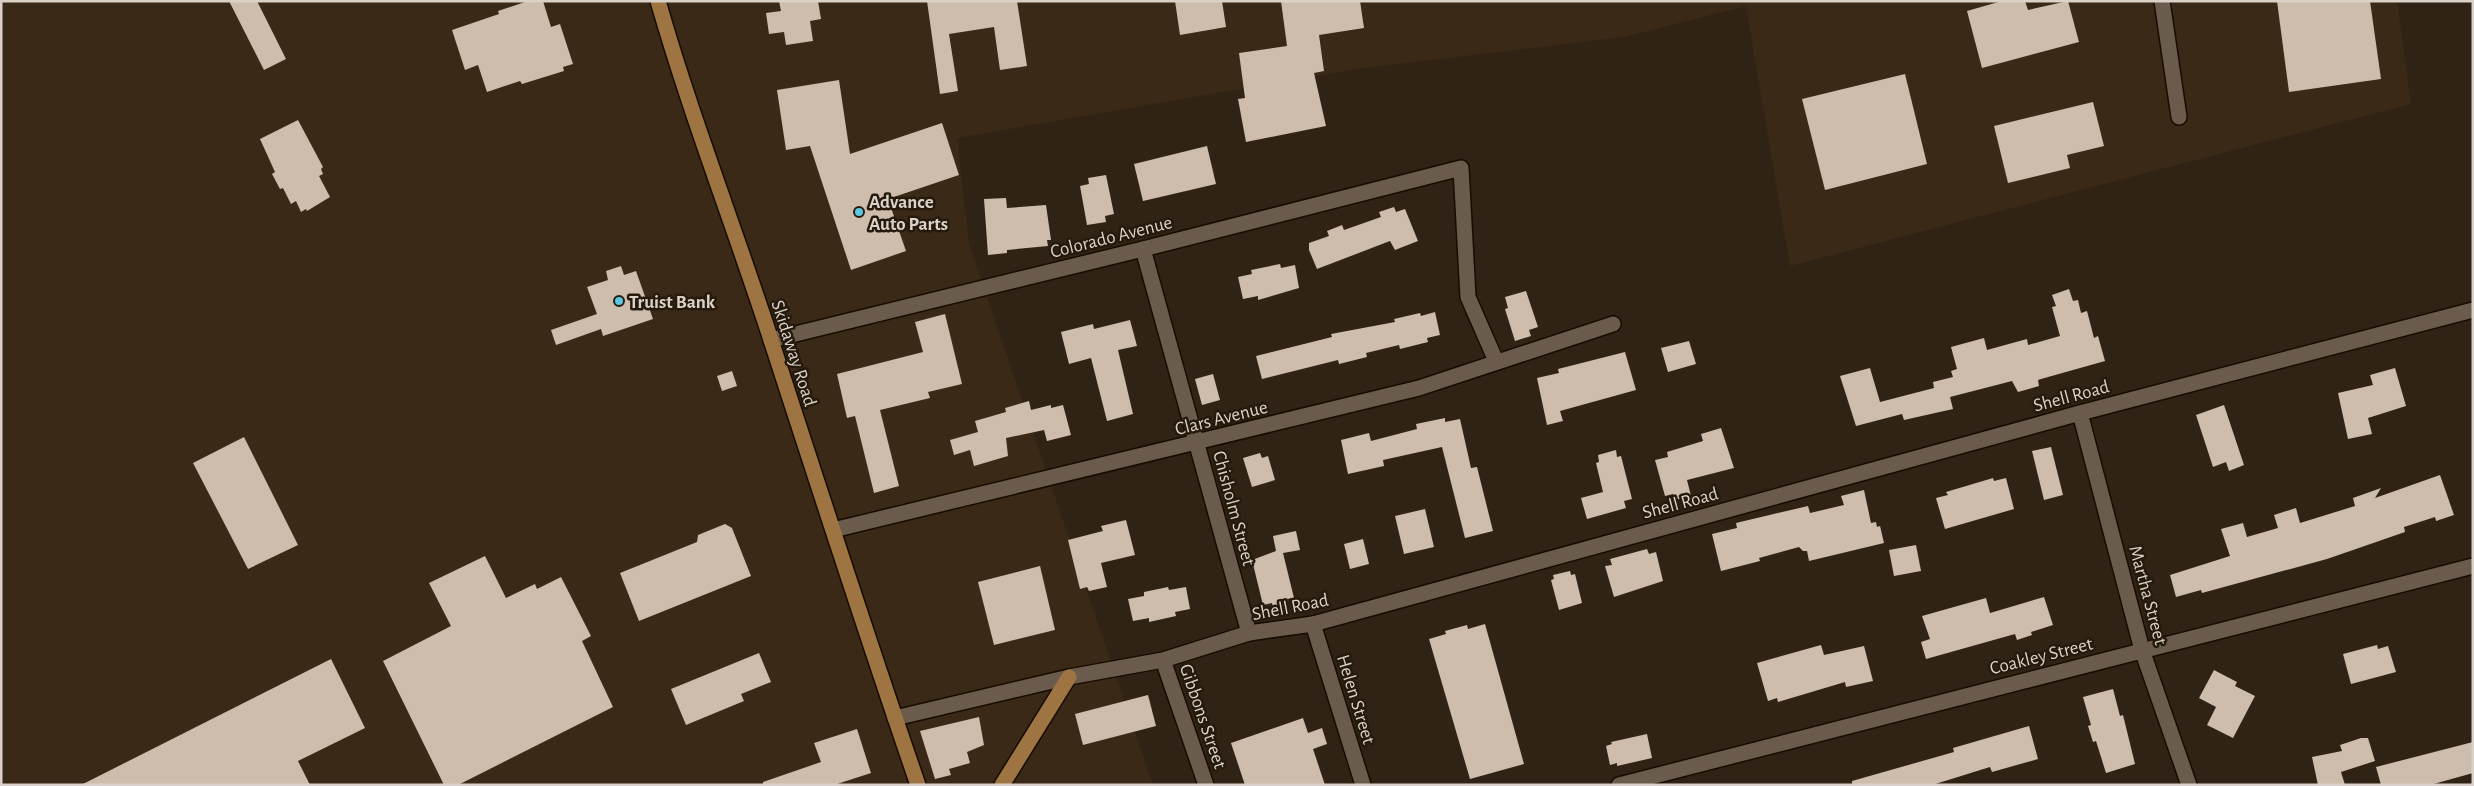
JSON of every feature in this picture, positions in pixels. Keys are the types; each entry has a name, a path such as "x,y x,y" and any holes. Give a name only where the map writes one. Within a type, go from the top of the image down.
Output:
{"main road":[{"name":"Skidaway Road","path":"658,1 682,87 771,340 796,423 918,785"},
{"path":"1002,785 1069,677"}],"street":[{"path":"2162,1 2179,118"},
{"name":"Colorado Avenue","path":"771,340 1143,249 1461,168 1468,297 1496,361"},
{"name":"Chisholm Street","path":"1143,249 1249,633"},
{"name":"Shell Road","path":"895,718 1069,677 1163,660 1249,633 1313,624 2080,413 2473,310"},
{"name":"Clars Avenue","path":"833,530 1197,444 1419,388 1496,361 1613,324"},
{"name":"Martha Street","path":"2080,413 2142,650 2189,785"},
{"name":"Coakley Street","path":"1619,785 2473,566"},
{"name":"Helen Street","path":"1313,624 1363,785"},
{"name":"Gibbons Street","path":"1163,660 1206,785"}],"shaded area":[{"path":"1,1 2397,1 2411,104 1790,266 1746,6 1624,37 1356,69 957,138 969,244 1153,785 1,785"}],"building":[{"path":"229,1 257,1 286,59 264,70"},
{"path":"528,1 543,1 551,27 560,24 573,64 563,67 564,71 522,84 520,81 487,92 478,65 465,70 452,30 499,14 498,11"},
{"path":"779,1 818,1 821,19 810,21 813,41 786,45 784,32 769,34 766,13 781,11"},
{"path":"927,1 1017,1 1027,66 1000,70 994,27 949,34 958,91 940,94"},
{"path":"1175,1 1222,1 1226,27 1180,35"},
{"path":"1281,1 1360,1 1364,28 1319,35 1324,71 1314,73 1326,126 1246,142 1238,99 1245,98 1239,53 1287,46"},
{"path":"2002,1 2025,1 2028,10 2068,1 2079,42 1982,68 1967,11"},
{"path":"2277,1 2370,1 2381,79 2289,92"},
{"path":"1905,74 1927,164 1825,190 1802,99"},
{"path":"839,80 850,154 942,123 959,175 888,199 906,251 851,270 810,146 786,150 777,90"},
{"path":"2093,102 2104,146 2067,155 2070,168 2008,183 1994,126"},
{"path":"298,120 323,167 321,169 323,174 319,176 330,197 307,211 306,209 301,212 296,201 291,204 283,188 280,189 272,174 275,172 260,139"},
{"path":"1207,146 1216,184 1143,201 1134,164"},
{"path":"1106,175 1114,214 1105,216 1106,222 1087,225 1080,186 1089,184 1088,178"},
{"path":"1006,198 1007,208 1046,205 1051,240 1047,240 1048,246 1007,250 1007,253 988,255 984,199"},
{"path":"1394,207 1396,212 1405,209 1418,241 1395,250 1390,241 1317,269 1309,250 1309,243 1329,236 1327,231 1342,225 1344,230 1381,217 1379,212"},
{"path":"1280,264 1281,268 1295,265 1299,288 1258,300 1258,296 1243,299 1238,277 1252,274 1251,270"},
{"name":"Truist Bank","path":"621,266 624,275 636,271 653,319 603,336 601,329 556,345 551,330 597,314 587,287 608,280 606,271"},
{"path":"2069,289 2073,301 2078,300 2081,313 2087,311 2094,338 2098,336 2105,361 2038,380 2039,386 2018,392 2012,381 1950,397 1953,409 1904,420 1902,414 1856,426 1840,376 1870,368 1880,402 1934,388 1933,382 1953,377 1951,371 1957,369 1951,347 1984,338 1987,350 2027,339 2028,345 2060,336 2052,307 2056,306 2052,295"},
{"path":"1526,291 1538,327 1529,330 1531,336 1515,341 1505,309 1508,308 1505,297"},
{"path":"1435,312 1440,335 1427,338 1428,342 1400,349 1399,345 1366,353 1367,357 1339,364 1338,360 1262,379 1256,356 1332,337 1331,334 1395,322 1394,319 1420,313 1421,316"},
{"path":"945,314 962,384 928,392 930,398 880,410 899,486 874,493 855,416 847,418 837,374 923,352 915,322"},
{"path":"1130,320 1137,346 1118,350 1133,414 1107,421 1091,358 1069,364 1061,332 1093,324 1094,329"},
{"path":"1689,341 1696,364 1668,372 1661,348"},
{"path":"1625,352 1636,390 1560,411 1563,421 1547,425 1537,378 1559,373 1558,369"},
{"path":"2395,368 2406,406 2368,418 2372,434 2348,439 2338,393 2373,385 2370,375"},
{"path":"732,371 737,386 722,391 717,376"},
{"path":"1213,374 1220,400 1202,405 1195,379"},
{"path":"1029,401 1031,410 1051,405 1051,408 1063,405 1071,435 1047,441 1044,430 1006,438 1008,456 974,466 970,450 954,455 950,440 978,432 975,421 1006,412 1005,408"},
{"path":"2224,405 2244,465 2229,471 2226,462 2213,467 2196,415"},
{"path":"1445,418 1445,422 1460,419 1471,468 1477,467 1493,531 1465,538 1442,447 1383,460 1384,466 1348,474 1341,440 1369,433 1371,441 1417,429 1416,424"},
{"path":"1721,428 1734,468 1687,480 1691,496 1675,500 1673,494 1665,496 1655,460 1668,457 1667,452 1703,441 1701,434"},
{"path":"244,437 298,545 248,569 193,463"},
{"path":"2051,447 2063,495 2044,500 2032,451"},
{"path":"1616,450 1617,457 1621,456 1632,499 1624,501 1626,508 1587,519 1581,498 1603,492 1596,463 1599,462 1598,455"},
{"path":"1260,453 1262,458 1268,456 1275,480 1252,487 1243,458"},
{"path":"2440,475 2454,515 2436,521 2435,517 2404,527 2405,532 2327,559 2202,593 2201,590 2176,597 2170,575 2230,556 2221,529 2243,523 2247,537 2278,528 2274,515 2296,508 2300,523 2355,506 2353,498 2381,488 2375,498"},
{"path":"1993,478 1994,481 2006,478 2014,509 1945,529 1936,498 1948,495 1946,492"},
{"path":"1864,490 1871,523 1876,522 1877,527 1880,526 1884,543 1809,561 1807,551 1803,551 1799,547 1759,558 1760,561 1721,571 1712,534 1737,528 1736,523 1808,506 1810,513 1844,505 1841,496"},
{"path":"1425,509 1434,547 1404,554 1395,516"},
{"path":"1126,520 1135,555 1101,563 1107,587 1089,591 1087,587 1080,589 1068,540 1103,531 1101,526"},
{"path":"725,524 732,528 751,576 639,621 620,573 697,542 698,535"},
{"path":"1296,531 1300,550 1283,553 1294,598 1287,599 1288,605 1273,608 1272,603 1263,605 1252,560 1276,551 1273,536"},
{"path":"1363,539 1369,564 1350,569 1344,544"},
{"path":"1916,545 1921,571 1894,576 1889,550"},
{"path":"1647,549 1649,554 1656,552 1663,581 1614,597 1605,566 1612,565 1610,559"},
{"path":"485,556 506,598 535,584 537,589 561,577 591,636 582,641 613,707 458,785 444,785 383,661 451,626 429,583"},
{"path":"1040,566 1055,630 994,645 978,582"},
{"path":"1570,571 1571,575 1575,574 1582,603 1559,610 1551,580 1554,579 1553,575"},
{"path":"1168,587 1169,590 1186,587 1190,609 1175,612 1176,616 1149,622 1149,618 1133,621 1128,599 1144,596 1144,592"},
{"path":"2044,597 2053,625 2031,632 2032,635 2017,640 2015,634 1926,659 1921,642 1930,639 1922,616 1986,598 1990,613"},
{"path":"1485,624 1524,764 1470,779 1429,639 1446,634 1445,631 1467,625 1468,629"},
{"path":"1821,645 1824,655 1864,646 1873,681 1846,687 1845,682 1778,702 1777,698 1768,701 1757,663"},
{"path":"2377,645 2378,649 2388,646 2396,672 2351,684 2343,654"},
{"path":"759,653 771,682 741,694 744,701 686,725 671,689"},
{"path":"331,659 365,728 298,761 310,785 81,785"},
{"path":"2214,670 2237,682 2235,686 2255,696 2233,738 2207,725 2216,707 2199,698"},
{"path":"2113,689 2120,716 2123,715 2135,764 2106,773 2096,741 2093,742 2088,726 2091,725 2083,697"},
{"path":"1148,695 1156,726 1083,745 1075,714"},
{"path":"979,717 984,745 967,752 970,763 949,769 951,775 935,779 920,731"},
{"path":"1303,718 1308,733 1322,728 1327,744 1313,749 1325,785 1245,785 1231,743"},
{"path":"2029,726 2038,759 1992,772 1990,767 1932,785 1852,785 1852,781 1954,752 1953,748"},
{"path":"857,729 871,773 834,785 763,785 763,782 821,762 814,743"},
{"path":"1647,734 1652,758 1617,766 1617,763 1610,765 1606,746 1612,744 1611,742"},
{"path":"2361,738 2368,738 2375,761 2341,772 2345,785 2318,785 2312,757 2342,751 2340,745"},
{"path":"2473,742 2473,773 2430,785 2381,785 2376,767"}],"place":[{"name":"Advance Auto Parts","path":"859,212"},
{"name":"Truist Bank","path":"619,301"}]}
